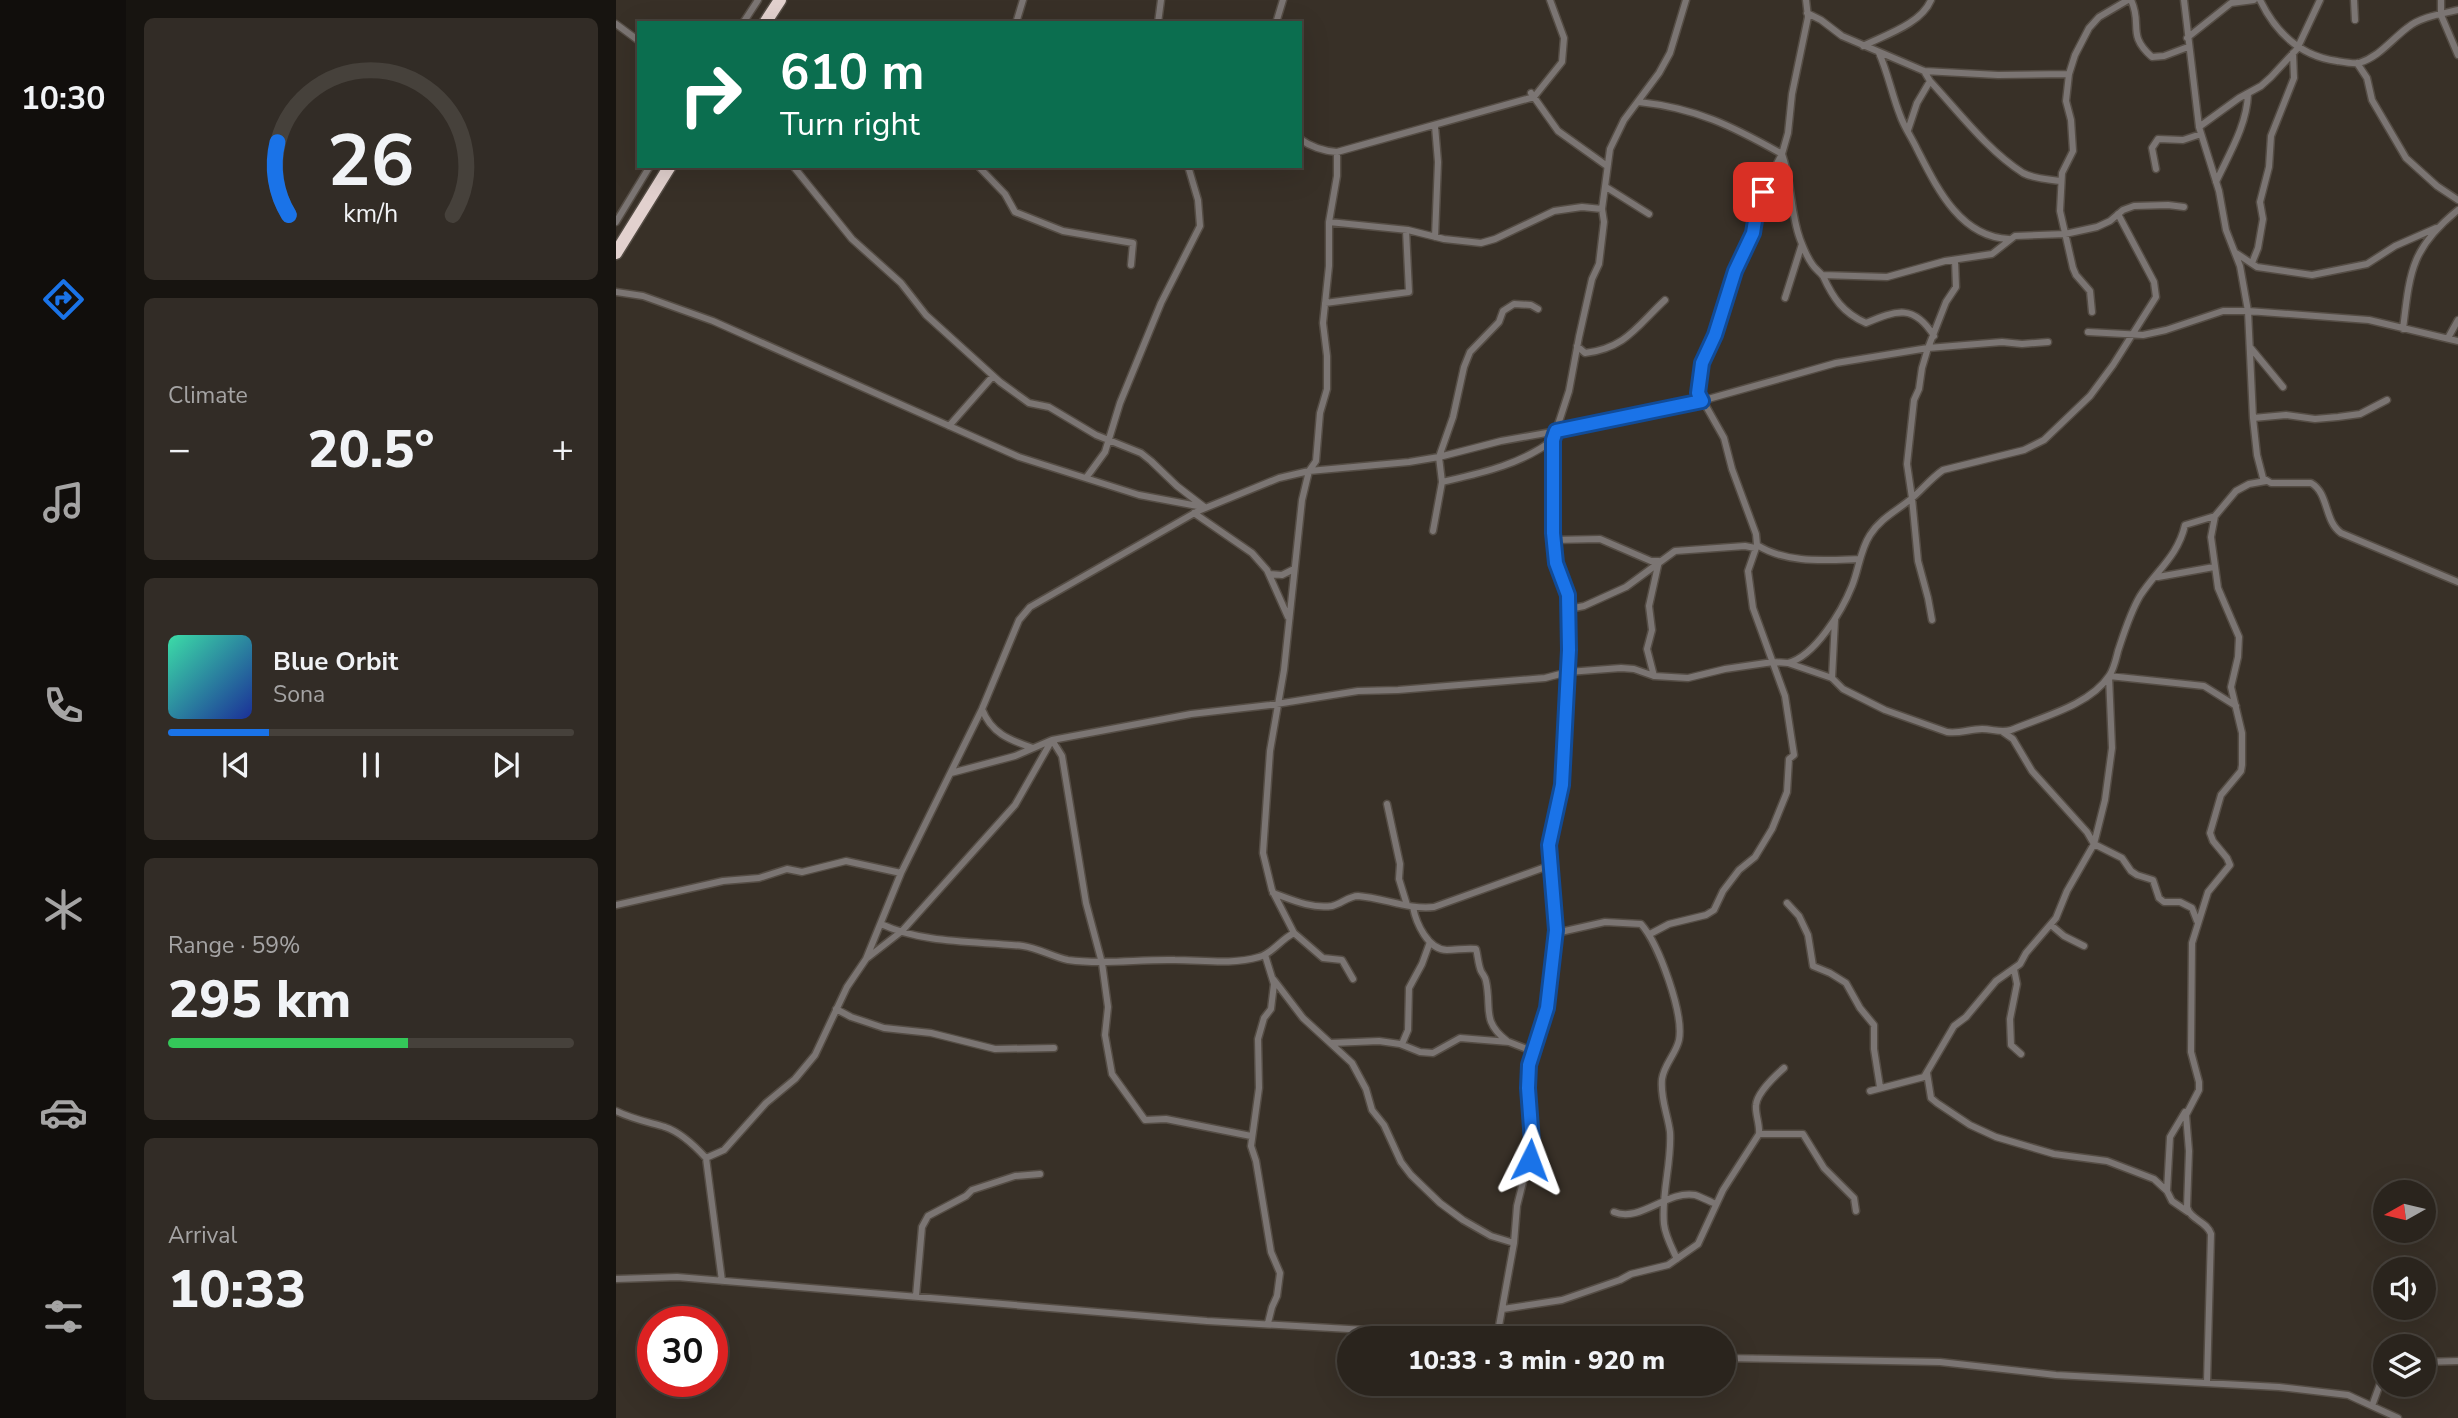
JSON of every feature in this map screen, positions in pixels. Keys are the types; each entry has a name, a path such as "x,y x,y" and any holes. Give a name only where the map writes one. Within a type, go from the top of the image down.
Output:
{"highway":[{"path":"766,21 780,0"},
{"path":"616,253 669,168"}],"street":[{"path":"744,21 758,0"},
{"path":"1017,21 1023,0"},
{"path":"1158,21 1161,0"},
{"path":"1277,21 1283,0"},
{"path":"1302,140 1325,151 1337,152 1435,126 1532,95 1562,62 1564,38 1549,0"},
{"path":"1499,1326 1514,1242 1517,1207 1532,1142 1529,1065 1547,1008 1556,933 1551,832 1562,785 1569,608 1565,585 1556,563 1553,540 1553,440 1569,391 1592,279 1599,264 1607,166 1616,134 1670,53 1686,0"},
{"path":"1650,934 1669,924 1711,913 1739,870 1755,857 1778,817 1787,792 1789,759 1794,755 1787,706 1753,608 1748,571 1756,546 1756,534 1732,469 1724,438 1698,393 1702,363 1715,335 1735,271 1753,233 1758,202 1782,154 1788,133 1792,94 1807,13 1806,0"},
{"path":"1863,46 1916,19 1931,0"},
{"path":"2092,312 2090,291 2076,275 2060,211 2060,181 2073,151 2071,120 2066,101 2069,74 2075,55 2090,28 2110,9 2129,0 2134,7 2136,37 2152,57 2164,56 2188,47"},
{"path":"2184,0 2200,131 2235,252 2248,311 2253,418 2257,455 2261,473 2266,481"},
{"path":"2187,38 2231,3 2254,0"},
{"path":"2260,0 2295,51 2328,60 2357,63 2379,52 2409,26 2458,10"},
{"path":"2156,169 2152,148 2158,139 2183,140 2200,131 2261,86 2295,51 2320,0"},
{"path":"2354,0 2355,20"},
{"path":"2441,0 2441,15 2458,55"},
{"path":"1807,13 1842,36 1924,71 1998,75 2069,74"},
{"path":"616,24 637,40"},
{"path":"2252,263 2263,219 2260,202 2269,167 2271,136 2294,78 2295,51"},
{"path":"1879,54 1899,112 1936,186 1959,217 1986,234 1998,239 2010,239 2031,234 2066,233 2097,227 2134,206 2184,207"},
{"path":"2357,63 2367,78 2372,100 2406,158 2445,193 2458,200"},
{"path":"1924,71 1982,139 2024,173 2032,177 2060,181"},
{"path":"1908,130 1917,103 1930,81"},
{"path":"2216,182 2248,110 2248,94"},
{"path":"1532,95 1558,131 1607,166"},
{"path":"1639,102 1683,108 1712,118 1782,154 1802,244 1812,265 1822,275 1828,291 1855,318 1866,323 1908,312 1925,321 1934,336"},
{"path":"1434,237 1438,162 1435,126"},
{"path":"1337,152 1337,176 1329,222 1329,266 1323,323 1327,356 1326,389 1320,413 1316,461 1309,471 1302,500 1289,619 1270,751 1263,853 1273,893 1294,933 1322,958 1342,960 1353,979"},
{"path":"616,222 649,168"},
{"path":"795,168 852,239 901,282 926,315 993,376 1021,399 1049,407 1109,441 1140,453 1205,507"},
{"path":"980,168 1005,194 1015,212 1063,230 1133,243 1131,265"},
{"path":"1086,478 1099,462 1109,441 1120,403 1161,303 1199,226 1198,200 1189,168"},
{"path":"1606,187 1649,214"},
{"path":"1329,222 1406,230 1434,237 1481,243 1554,211 1583,207 1602,209"},
{"path":"2458,210 2458,216"},
{"path":"2403,329 2409,280 2419,250 2436,228 2458,210"},
{"path":"1788,663 1805,655 1835,620 1852,585 1868,536 1881,521 1943,470 2024,450 2044,440 2090,396 2134,335 2154,302 2156,289 2118,214"},
{"path":"2235,252 2265,269 2312,275 2358,267 2395,246 2436,228"},
{"path":"1325,303 1409,292 1406,230"},
{"path":"1822,275 1881,278 1993,254 2010,239"},
{"path":"1785,298 1802,244"},
{"path":"1932,620 1918,561 1907,464 1914,400 1928,348 1946,302 1956,287 1955,260"},
{"path":"616,292 643,296 713,321 1019,457 1139,495 1205,507"},
{"path":"1577,346 1585,353 1603,351 1619,344 1636,331 1665,299"},
{"path":"1433,531 1442,481 1439,457 1453,416 1464,367 1471,352 1499,322 1503,312 1514,304 1531,305 1538,309"},
{"path":"2088,332 2134,335 2166,330 2223,311 2248,311 2370,320 2458,341"},
{"path":"2448,338 2458,320"},
{"path":"706,1158 724,1150 766,1103 795,1079 815,1055 836,1009 866,959 901,873 982,709 1023,614 1037,603 1205,507 1279,478 1309,471 1439,457 1702,401 1836,363 1928,348 2048,341"},
{"path":"2250,347 2283,387"},
{"path":"949,426 993,376"},
{"path":"2253,418 2286,415 2315,419 2338,417 2360,414 2387,400"},
{"path":"1442,481 1522,460 1553,440"},
{"path":"2167,1191 2170,1137 2199,1090 2191,1052 2191,959 2197,922 2208,892 2230,865 2210,833 2221,795 2241,771 2242,733 2231,681 2238,657 2239,637 2218,587 2214,567 2211,537 2215,516 2236,491 2249,484 2266,481 2311,483 2317,486 2332,523 2341,533 2458,582"},
{"path":"1194,513 1252,553 1269,574 1289,619"},
{"path":"1870,1091 1919,1080 1927,1073 1954,1026 1966,1017 1996,981 2014,970 2051,925 2094,844 2105,800 2112,748 2109,676 2132,610 2182,540 2185,525 2215,516"},
{"path":"1553,540 1600,539 1651,561 1660,561"},
{"path":"1569,608 1584,606 1626,587 1675,551 1756,546 1768,552 1803,559 1860,559"},
{"path":"1654,676 1647,649 1652,630 1649,606 1660,561"},
{"path":"2155,578 2169,573 2214,567"},
{"path":"1269,574 1282,575 1294,569"},
{"path":"1832,678 1835,620"},
{"path":"951,773 998,762 1052,740 1191,714 1358,691 1545,678 1568,672 1621,668 1654,676 1688,678 1773,662 1788,663 1832,678 1843,688 1885,710 1947,732 1983,729 2003,733 2013,739 2032,771 2087,832 2094,844 2122,858 2137,875 2153,880 2159,898 2164,902 2180,902 2192,908 2197,922"},
{"path":"2003,733 2081,701 2109,676 2204,686 2236,706"},
{"path":"982,709 987,723 997,732 1033,748"},
{"path":"866,959 902,932 1015,805 1052,740"},
{"path":"1052,740 1062,756 1086,903 1102,963 1108,1007 1105,1035 1112,1074 1144,1120 1166,1119 1251,1136"},
{"path":"1387,804 1401,864 1399,879 1415,917 1430,942 1437,948 1476,948 1479,968 1486,979 1490,1024 1509,1042 1532,1051"},
{"path":"616,905 723,881 760,878 787,869 802,872 846,861 901,873"},
{"path":"1273,893 1320,907 1335,905 1354,896 1410,906 1434,907 1551,865"},
{"path":"1787,903 1800,916 1808,935 1813,966 1846,983 1860,1008 1874,1024 1874,1049 1880,1087"},
{"path":"1556,933 1605,922 1641,925 1650,934 1667,973 1680,1026 1678,1045 1662,1079 1666,1121 1670,1129 1670,1152 1663,1201 1664,1227 1677,1259"},
{"path":"881,924 902,932 954,941 1024,946 1066,959 1102,963 1177,960 1227,962 1265,956 1294,933"},
{"path":"2051,925 2064,936 2084,946"},
{"path":"1402,1044 1408,1030 1409,988 1430,942"},
{"path":"1265,956 1274,980 1303,1018 1352,1063 1366,1089 1372,1110 1384,1125 1401,1162 1411,1175 1440,1203 1464,1220 1491,1236 1514,1242"},
{"path":"2014,970 2017,984 2010,1019 2011,1045 2021,1054"},
{"path":"1268,1322 1277,1296 1280,1273 1271,1252 1251,1136 1259,1088 1258,1039 1264,1018 1270,1009 1274,980"},
{"path":"836,1009 884,1028 930,1033 995,1049 1054,1048"},
{"path":"1331,1043 1379,1041 1402,1044 1420,1052 1433,1052 1460,1038 1509,1042"},
{"path":"1503,1309 1562,1300 1631,1274 1668,1265 1698,1244 1734,1171 1759,1134 1756,1104 1758,1095 1784,1068"},
{"path":"1927,1073 1931,1098 1985,1132 2054,1154 2107,1161 2154,1180 2167,1191 2172,1201 2206,1224 2211,1234 2207,1382"},
{"path":"2188,1107 2188,1212"},
{"path":"616,1111 635,1120 667,1128 694,1145 706,1158 722,1281"},
{"path":"1759,1134 1803,1134 1824,1168 1853,1198 1856,1211"},
{"path":"916,1296 922,1227 928,1216 966,1196 972,1190 1015,1176 1040,1174"},
{"path":"1615,1212 1630,1215 1677,1196 1695,1195 1716,1204"},
{"path":"616,1279 677,1278 1208,1321 1337,1327"},
{"path":"1736,1358 1940,1362 2056,1375 2207,1382 2348,1395 2398,1418"},
{"path":"2436,1362 2458,1361"},
{"path":"2372,1406 2375,1397"}],"route":[{"path":"1530,1160 1532,1126 1528,1088 1529,1065 1547,1008 1556,930 1549,845 1562,785 1570,632 1568,595 1556,563 1553,533 1553,440 1556,431 1702,401 1698,393 1702,363 1715,335 1735,271 1753,233 1758,202 1763,192"}]}
